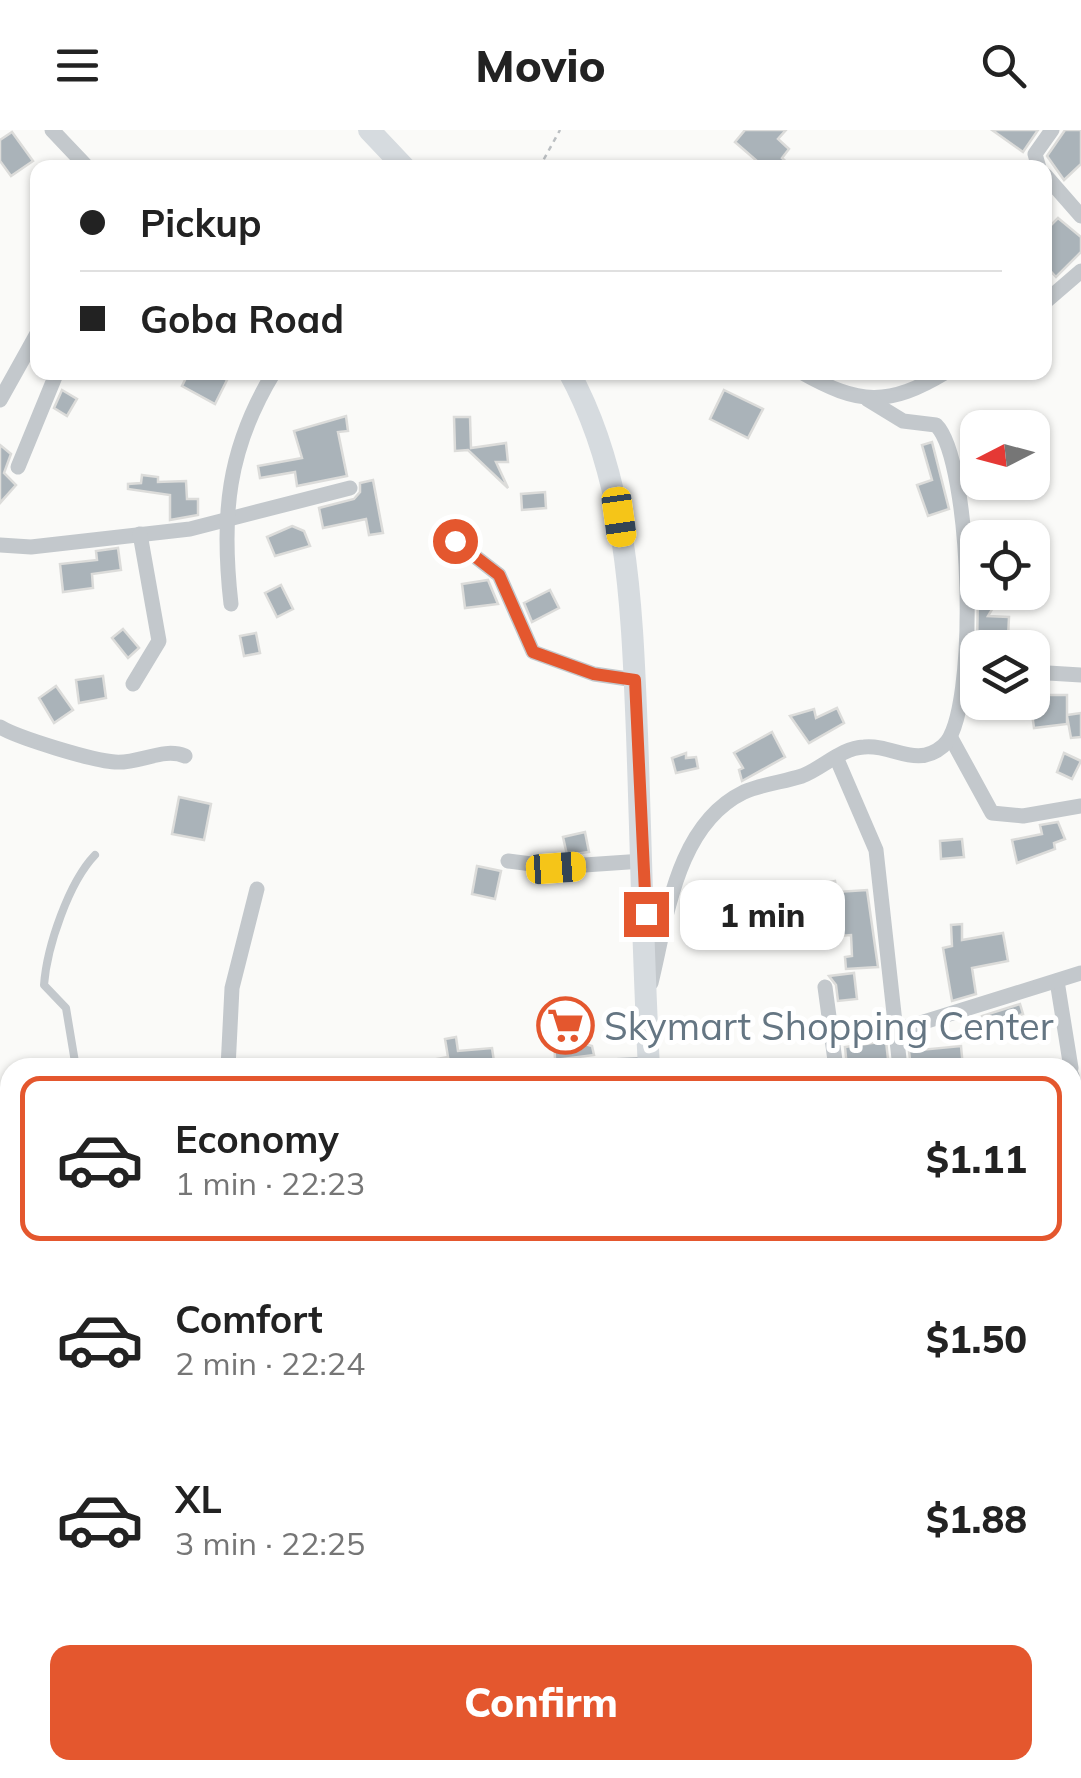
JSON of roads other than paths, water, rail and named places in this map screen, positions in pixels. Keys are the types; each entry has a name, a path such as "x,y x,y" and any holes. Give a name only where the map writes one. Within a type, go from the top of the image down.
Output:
{"main road":[{"path":"368,130 397,160"},
{"path":"573,380 588,406 619,517 633,624 649,1058"}],"street":[{"path":"52,130 80,160"},
{"path":"1036,160 1034,156 1052,130"},
{"path":"1052,183 1081,216"},
{"path":"1052,293 1081,271"},
{"path":"0,400 30,346"},
{"path":"18,468 54,380"},
{"path":"231,604 228,489 246,425 270,380"},
{"path":"821,380 868,399 902,421 932,424 943,432 961,500 970,630"},
{"path":"868,399 908,392 931,380"},
{"path":"0,545 31,548 226,520 350,488"},
{"path":"133,684 159,641 140,534"},
{"path":"455,541 499,575 533,652 594,674 635,680"},
{"path":"1050,673 1081,675"},
{"path":"649,994 680,872 701,829 743,793 801,776 864,746 926,756 951,738 960,710"},
{"path":"0,727 19,737 112,762 174,752 185,756"},
{"path":"951,738 992,812 1023,816 1081,806"},
{"path":"836,757 876,850 899,1058"},
{"path":"508,861 556,868 643,861"},
{"path":"228,1058 232,988 257,888"},
{"path":"898,1030 1081,973"},
{"path":"1058,982 1069,1058"},
{"path":"824,987 835,1058"}],"lane":[{"path":"74,1058 66,1008 44,985 47,948 66,912 78,873 95,855"}],"place":[{"name":"Skymart Shopping Center","path":"565,1026"}]}
